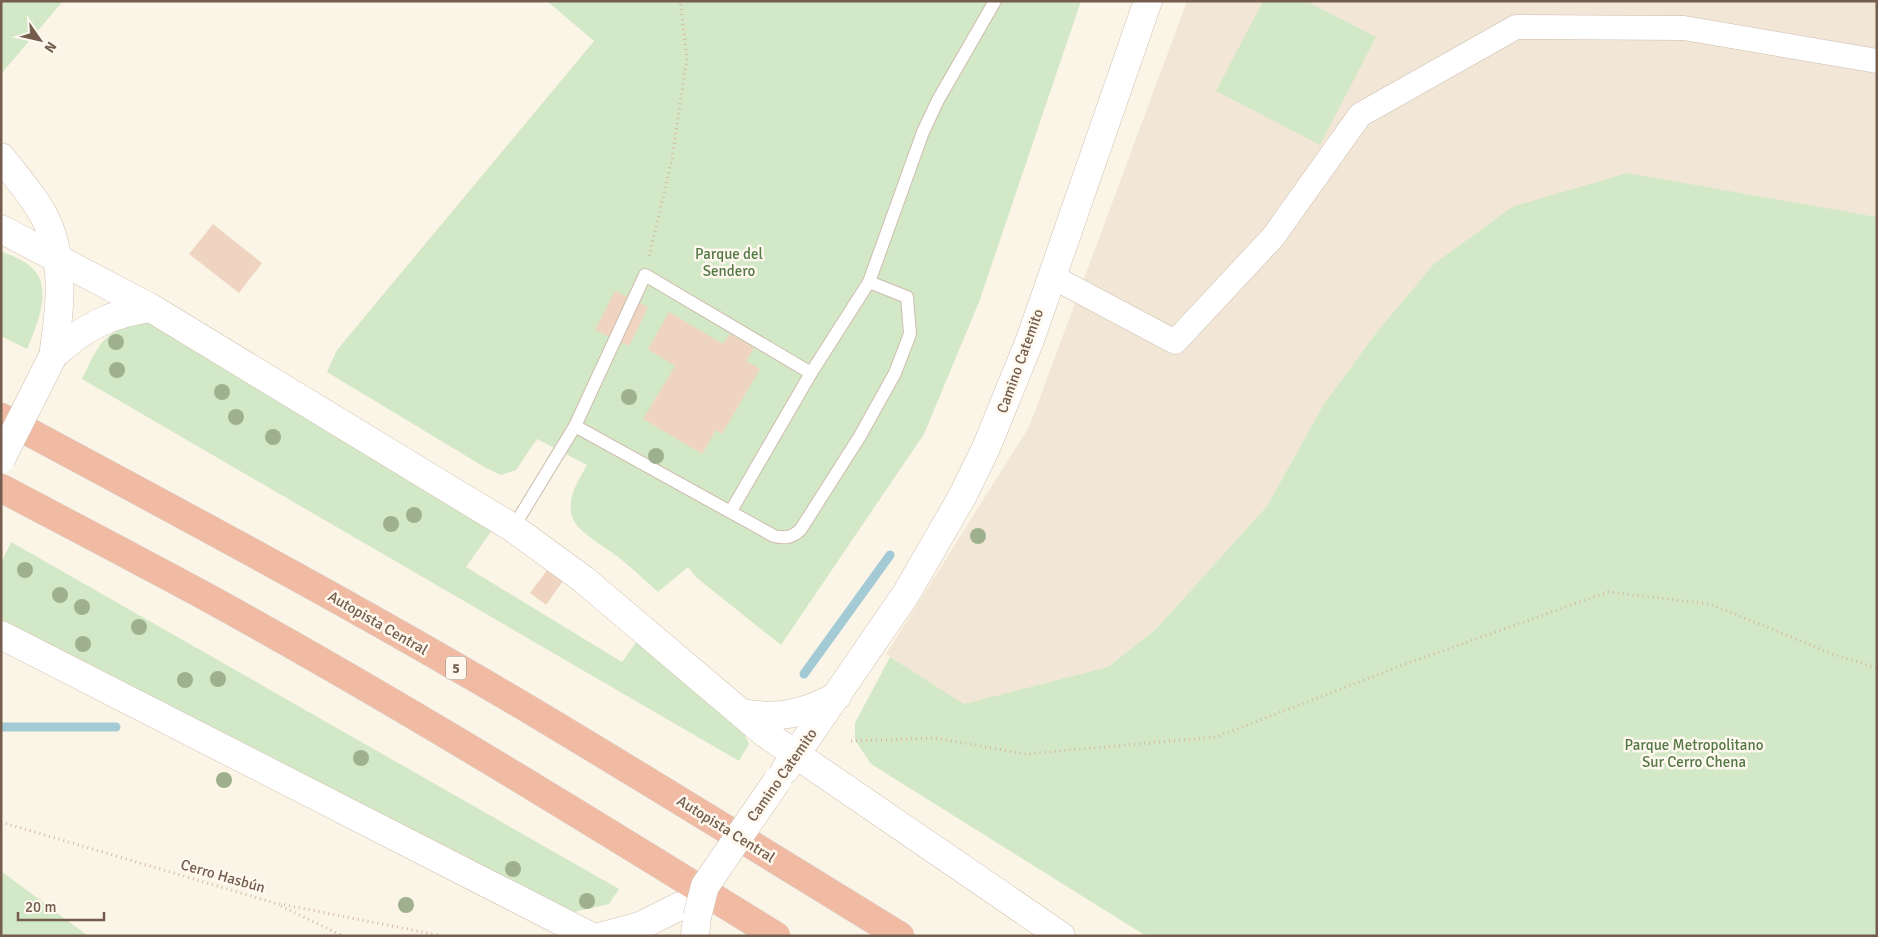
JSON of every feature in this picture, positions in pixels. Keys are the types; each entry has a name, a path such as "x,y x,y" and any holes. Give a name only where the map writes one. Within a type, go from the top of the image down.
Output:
{"highway":[{"name":"Autopista Central","path":"1,417 232,541 393,631 550,722 900,936"},
{"path":"1,488 212,601 356,683 611,834 776,936"}],"main road":[{"name":"Camino Catemito","path":"603,936 640,926 691,920 705,886 838,696 906,594 970,480 1007,400 1148,1"},
{"path":"1,157 45,218 52,234 69,326 1,460"},
{"path":"1,229 151,308 513,528 583,579 795,756 1061,936"},
{"path":"69,326 151,308"},
{"path":"1,635 590,936"},
{"name":"Camino Catemito","path":"742,713 758,716 790,715 806,711 838,696"},
{"path":"499,889 566,936"}],"street":[{"path":"1051,276 1175,342 1273,237 1360,115 1516,27 1684,28 1877,61"}],"lane":[{"path":"732,511 811,373 869,282 923,132 938,100 995,1"},
{"path":"513,528 575,426 644,275 811,373"},
{"path":"575,426 732,511 774,536 785,538 796,534 860,436 896,373 910,334 907,297 869,282"}],"path":[{"path":"644,275 672,159 687,58 680,1"},
{"path":"851,741 935,738 1026,754 1216,737 1410,662 1608,592 1710,604 1835,655 1877,668"},
{"name":"Cerro Hasbún","path":"1,822 275,903 443,936"},
{"path":"275,903 343,936"}],"shaded area":[{"path":"1187,1 1877,1 1877,217 1803,205 1376,333 1324,404 1267,506 1156,629 1108,667 964,705 886,654 1029,427"}],"green space":[{"path":"1,1 63,1 1,74"},
{"name":"Parque del Sendero","path":"547,1 1081,1 979,302 924,434 781,645 697,578 688,567 658,592 618,557 581,530 573,519 571,504 574,490 587,465 537,439 516,470 501,475 486,468 327,372 337,350 594,41"},
{"path":"1263,1 1306,1 1376,37 1320,145 1216,91"},
{"name":"Parque Metropolitano Sur Cerro Chena","path":"1627,173 1877,217 1877,936 1146,936 871,764 855,740 855,723 890,657 964,704 1108,667 1156,629 1267,506 1324,404 1376,333 1434,264 1512,207"},
{"path":"1,251 28,264 40,279 42,289 41,310 27,349 1,336"},
{"path":"152,322 495,526 466,567 622,662 640,637 743,731 749,744 739,761 82,379 101,345 114,332"},
{"path":"11,542 619,889 609,904 574,912 1,624 1,563"},
{"path":"1,871 88,936 1,936"}],"building":[{"path":"213,224 262,263 239,293 189,254"},
{"path":"615,291 648,307 629,346 595,330"},
{"path":"669,312 723,344 730,334 754,348 746,361 760,369 722,434 716,430 702,454 643,419 675,366 648,349"},
{"path":"548,569 563,581 546,605 530,593"}],"waterway":[{"path":"804,674 890,555"},
{"path":"1,727 116,727"}]}
